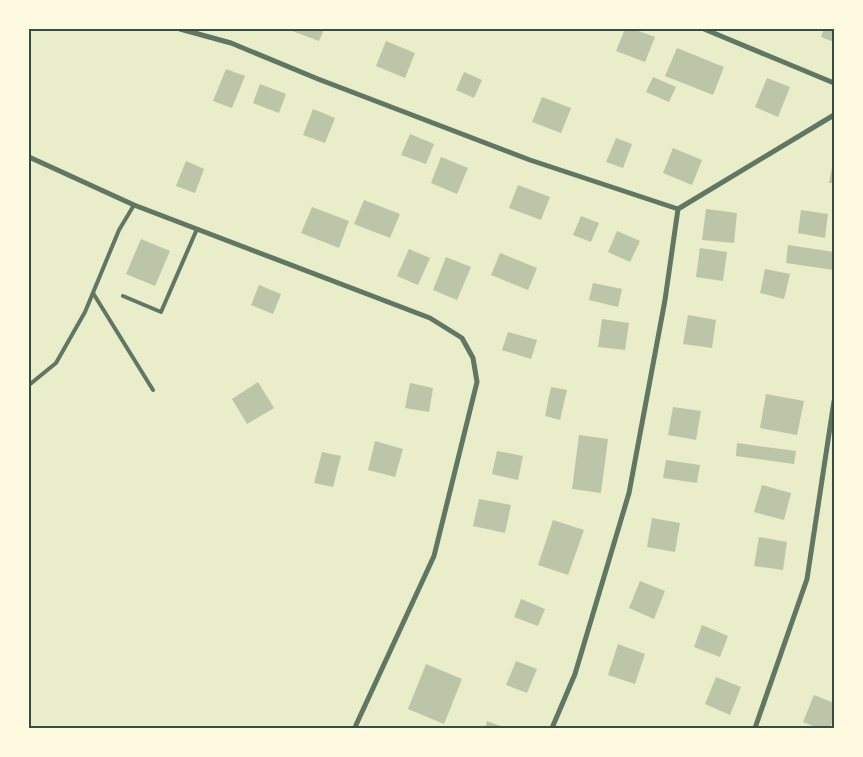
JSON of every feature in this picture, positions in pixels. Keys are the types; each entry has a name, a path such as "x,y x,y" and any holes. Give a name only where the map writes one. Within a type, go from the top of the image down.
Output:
{"street":[{"path":"180,29 231,43 318,80 530,160 678,209 834,115"},
{"path":"704,29 834,83"},
{"path":"29,157 134,205 430,318 462,338 473,358 477,382 434,556 355,728"},
{"path":"552,728 576,674 628,493 665,300 678,209"},
{"path":"755,728 807,579 834,401"}],"lane":[{"path":"29,385 56,363 85,312 119,230 134,205"},
{"path":"123,296 161,312 197,228"},
{"path":"93,293 153,390"}],"building":[{"path":"287,29 324,29 319,41"},
{"path":"625,29 633,29 655,37 645,62 616,51"},
{"path":"824,29 834,29 834,42 821,37"},
{"path":"386,41 415,53 405,78 376,66"},
{"path":"677,48 724,67 713,95 665,76"},
{"path":"226,69 245,76 232,108 213,101"},
{"path":"464,72 482,80 474,98 456,90"},
{"path":"653,77 676,87 669,102 646,92"},
{"path":"767,78 790,87 778,117 755,107"},
{"path":"260,84 286,94 279,113 253,103"},
{"path":"542,97 571,108 561,133 532,122"},
{"path":"313,109 335,118 325,143 303,135"},
{"path":"410,134 434,144 426,164 401,155"},
{"path":"616,138 632,144 623,168 606,162"},
{"path":"673,148 702,160 692,185 663,173"},
{"path":"441,157 468,168 457,194 431,183"},
{"path":"186,161 204,169 195,193 176,186"},
{"path":"833,162 834,183 829,183"},
{"path":"518,185 550,197 541,220 509,208"},
{"path":"364,200 400,214 390,238 354,224"},
{"path":"312,207 349,221 339,248 301,233"},
{"path":"706,209 737,213 734,243 702,240"},
{"path":"801,210 828,214 825,238 798,233"},
{"path":"581,216 599,223 591,242 573,235"},
{"path":"617,231 640,241 630,262 608,252"},
{"path":"141,239 170,251 155,286 126,274"},
{"path":"788,245 834,252 834,270 786,263"},
{"path":"700,248 727,252 723,281 696,277"},
{"path":"409,249 430,258 418,285 397,276"},
{"path":"500,253 537,268 528,290 491,275"},
{"path":"446,257 471,267 457,300 433,290"},
{"path":"765,269 790,274 784,299 760,293"},
{"path":"593,283 622,289 618,307 589,300"},
{"path":"259,285 281,294 273,314 251,305"},
{"path":"688,315 716,320 712,348 683,344"},
{"path":"602,319 629,323 625,350 598,347"},
{"path":"508,332 537,340 531,359 502,350"},
{"path":"258,382 274,408 247,424 232,399"},
{"path":"410,383 433,388 429,412 405,408"},
{"path":"551,387 567,390 560,420 545,416"},
{"path":"766,394 804,401 797,435 760,428"},
{"path":"673,407 701,411 696,440 668,435"},
{"path":"579,435 608,439 601,493 572,489"},
{"path":"375,441 403,449 395,477 368,470"},
{"path":"737,443 796,451 794,464 736,456"},
{"path":"497,451 523,456 518,480 492,474"},
{"path":"322,452 341,456 333,487 314,483"},
{"path":"666,460 700,465 697,483 663,478"},
{"path":"762,485 791,493 784,520 754,512"},
{"path":"479,499 511,505 505,533 473,526"},
{"path":"652,518 680,523 675,552 647,547"},
{"path":"553,520 584,530 568,575 538,565"},
{"path":"759,537 787,542 783,570 754,566"},
{"path":"640,581 665,591 654,619 629,608"},
{"path":"521,599 545,609 538,626 514,617"},
{"path":"702,625 728,636 720,657 694,647"},
{"path":"618,644 645,654 635,684 608,675"},
{"path":"516,661 537,669 527,693 506,685"},
{"path":"426,664 462,679 444,724 408,709"},
{"path":"716,677 741,687 730,715 705,704"},
{"path":"814,695 834,703 834,718 830,728 818,728 803,722"},
{"path":"487,721 506,728 485,728"}]}
